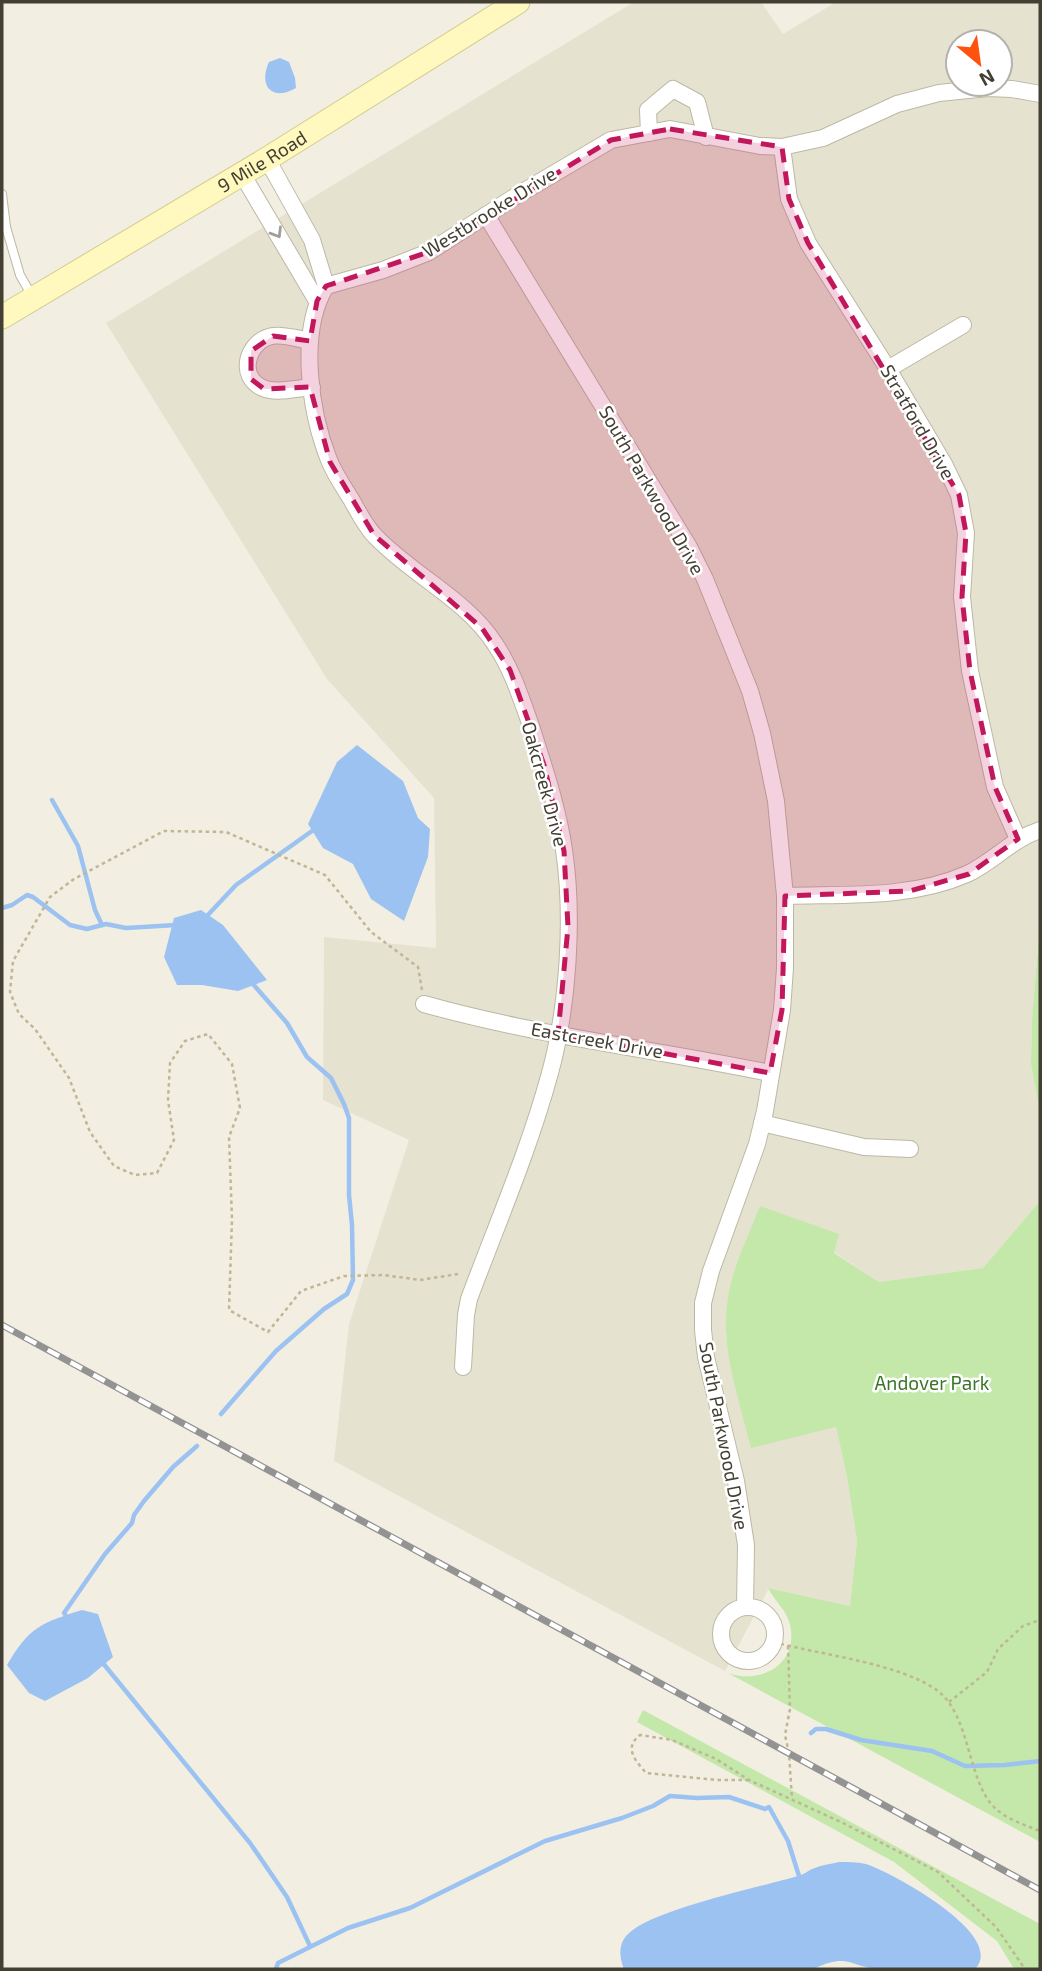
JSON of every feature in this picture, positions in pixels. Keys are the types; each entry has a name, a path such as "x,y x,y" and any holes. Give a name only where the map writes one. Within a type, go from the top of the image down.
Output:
{"street":[{"name":"9 Mile Road","path":"2,317 267,159 518,2"},
{"name":"Westbrooke Drive","path":"326,286 383,270 429,253 580,156 611,140 670,129 760,146 782,147 823,138 897,104 939,93 988,88 1040,94"},
{"path":"649,133 648,110 673,89 697,102 706,137"},
{"name":"Stratford Drive","path":"782,147 789,199 803,231 888,369 944,464 959,495 966,533 962,597 970,670 996,787 1018,839"},
{"path":"267,159 312,240 326,286"},
{"path":"242,174 317,301"},
{"name":"South Parkwood Drive","path":"486,215 689,547 705,579 750,691 776,801 786,896 782,1010 757,1143 711,1271 704,1303 706,1357 736,1481 746,1545 745,1607"},
{"name":"Oakcreek Drive","path":"326,286 317,301 310,341 312,387 318,425 330,462 374,535 418,575 457,603 495,643 510,670 544,765 564,851 568,899 564,1001 551,1071 469,1299 463,1367"},
{"path":"888,369 963,325"},
{"path":"310,341 273,336 261,341 251,351 247,362 251,379 264,389 312,387"},
{"path":"786,896 910,891 969,873 1018,839 1040,830"},
{"name":"Eastcreek Drive","path":"424,1004 558,1034 770,1073"},
{"path":"762,1123 864,1147 911,1149"},
{"path":"745,1607 762,1611 769,1617 781,1644 762,1657 746,1661 729,1654 721,1639 724,1622 736,1610 745,1607"}],"lane":[{"path":"2,194 6,227 20,275 33,298"}],"path":[{"path":"424,1004 418,967 371,932 326,875 226,832 164,831 74,879 50,897 13,961 10,992 19,1014 35,1029 69,1078 90,1132 114,1166 135,1175 157,1172 174,1140 168,1100 170,1063 185,1041 208,1034 232,1064 240,1108 229,1137 232,1219 229,1310 268,1332 301,1291 344,1276 384,1275 420,1280 458,1274"},
{"path":"949,1703 987,1672 998,1649 1023,1626 1040,1620"},
{"path":"792,1799 785,1735 790,1709 781,1644 902,1674 939,1692 949,1703 969,1748 982,1788 993,1807 1040,1831"},
{"path":"749,1780 717,1780 646,1773 633,1758 631,1747 640,1735 672,1740 716,1759 749,1780 938,1872 996,1927 1025,1969"}],"highlighted area":[{"path":"670,129 782,147 789,199 808,243 959,495 966,533 962,597 970,671 995,787 1018,839 969,874 910,891 785,896 782,1010 770,1073 558,1034 568,927 564,851 544,765 510,670 482,628 374,535 330,462 310,387 264,389 251,379 251,351 273,336 310,341 317,301 326,286 429,252 611,140"}],"shaded area":[{"path":"634,2 761,2 783,34 836,2 1040,2 1040,922 1031,1064 1040,1113 1040,1201 983,1268 879,1282 834,1252 838,1235 727,1301 726,1338 751,1447 836,1427 857,1541 850,1606 769,1588 725,1671 334,1461 349,1324 409,1140 323,1100 324,937 436,948 434,798 327,679 106,323"}],"green space":[{"path":"1040,923 1040,1113 1031,1064"},
{"name":"Andover Park","path":"1040,1201 1040,1842 728,1673 753,1676 764,1673 775,1668 789,1651 790,1625 784,1610 768,1588 850,1606 857,1541 836,1427 751,1448 729,1358 726,1322 732,1279 760,1206 839,1234 834,1253 879,1282 983,1268"},
{"path":"643,1710 1040,1924 1040,1969 1014,1969 997,1941 894,1862 637,1722"}],"water":[{"path":"280,58 289,62 296,88 280,93 269,89 265,78 269,62"},
{"path":"357,745 403,781 418,818 430,829 428,857 404,921 371,899 353,864 323,848 308,824 337,762"},
{"path":"201,910 223,925 267,980 238,991 202,985 177,985 164,957 174,918"},
{"path":"82,1610 98,1614 113,1657 88,1678 45,1701 29,1693 7,1665 15,1652 37,1628"},
{"path":"839,1862 863,1863 879,1869 942,1907 962,1923 975,1939 981,1955 975,1969 881,1969 842,1961 813,1969 624,1969 620,1955 622,1942 641,1925 683,1908"}],"waterway":[{"path":"52,800 78,846 95,910 102,925"},
{"path":"205,918 236,885 312,831"},
{"path":"2,908 27,895 70,925 87,929 106,924 126,928 176,925"},
{"path":"221,1414 276,1351 324,1309 347,1294 353,1280 349,1118 331,1078 307,1057 287,1023 252,983"},
{"path":"69,1620 64,1613 105,1554 132,1523 144,1501 173,1467 197,1446"},
{"path":"102,1662 250,1843 287,1897 310,1946"},
{"path":"811,1733 816,1729 826,1729 861,1740 932,1751 965,1766 1040,1761"},
{"path":"276,1969 278,1963 348,1928 410,1908 545,1841 622,1818 670,1796 729,1797 765,1809 769,1807 788,1841 799,1876"}],"railway":[{"path":"2,1325 1040,1890"}]}
